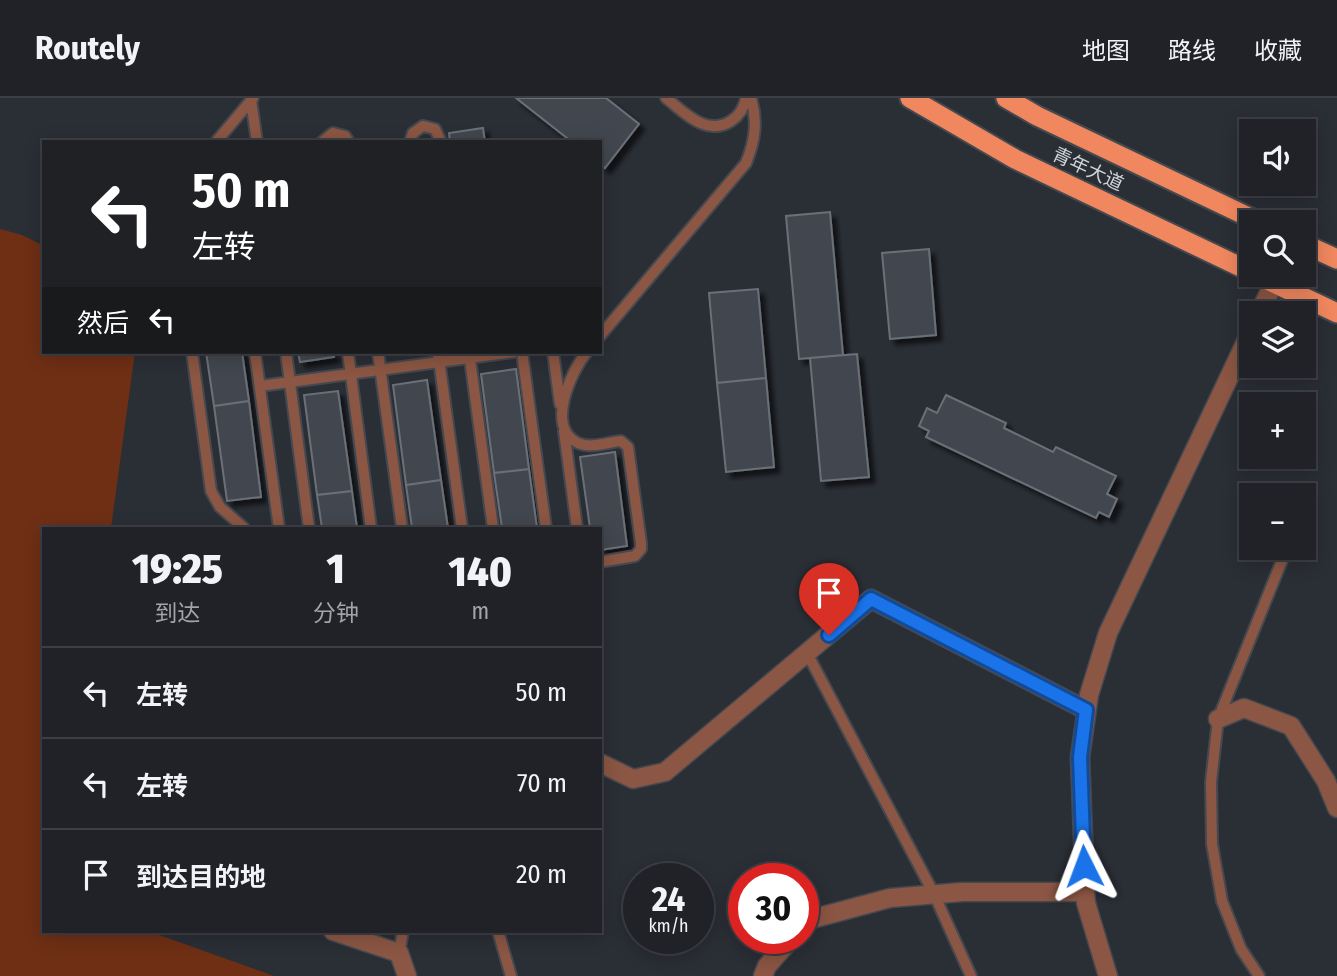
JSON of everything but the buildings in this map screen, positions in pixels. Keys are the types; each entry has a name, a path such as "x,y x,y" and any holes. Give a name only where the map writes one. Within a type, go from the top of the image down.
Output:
{"highway":[{"name":"青年大道","path":"910,98 1015,159 1239,266"},
{"name":"青年大道","path":"1006,98 1037,117 1239,213"},
{"path":"1316,249 1337,259"},
{"path":"1282,287 1337,313"}],"street":[{"path":"1108,976 1086,903 1085,891 1080,757 1088,695 1108,633 1239,356"},
{"path":"602,764 633,779 665,772 871,599 1086,710"},
{"path":"1218,719 1244,708 1291,726 1326,781 1337,808"},
{"path":"819,917 890,898 934,894 1085,891"},
{"path":"339,933 399,953 407,976"},
{"path":"762,976 778,954"}],"lane":[{"path":"666,98 694,120 710,127 728,124 741,112 746,98"},
{"path":"602,334 746,163 755,135 756,121 751,98"},
{"path":"226,136 252,99"},
{"path":"252,99 257,140"},
{"path":"411,140 413,133 423,126 435,129 440,140"},
{"path":"324,140 333,133 345,136 348,140"},
{"path":"192,354 211,491 220,507 243,527"},
{"path":"255,354 279,527"},
{"path":"286,354 309,527"},
{"path":"348,354 372,527"},
{"path":"378,354 402,527"},
{"path":"522,354 546,527"},
{"path":"553,354 577,527"},
{"path":"586,354 568,385 564,398 563,423 570,437 582,444 621,441 628,447 641,549 635,556 602,562"},
{"path":"260,386 381,370 439,357 469,355 493,527"},
{"path":"439,357 462,527"},
{"path":"1259,976 1241,949 1222,901 1214,855 1211,782 1218,719 1282,560"},
{"path":"807,653 934,894 971,976"},
{"path":"399,953 403,933"},
{"path":"499,933 511,976"}],"shaded area":[{"path":"0,229 22,235 42,245 42,354 135,354 111,527 42,527 42,933 154,933 274,976 0,976"}],"route":[{"path":"829,635 871,599 1086,710 1080,757 1084,866"}]}
